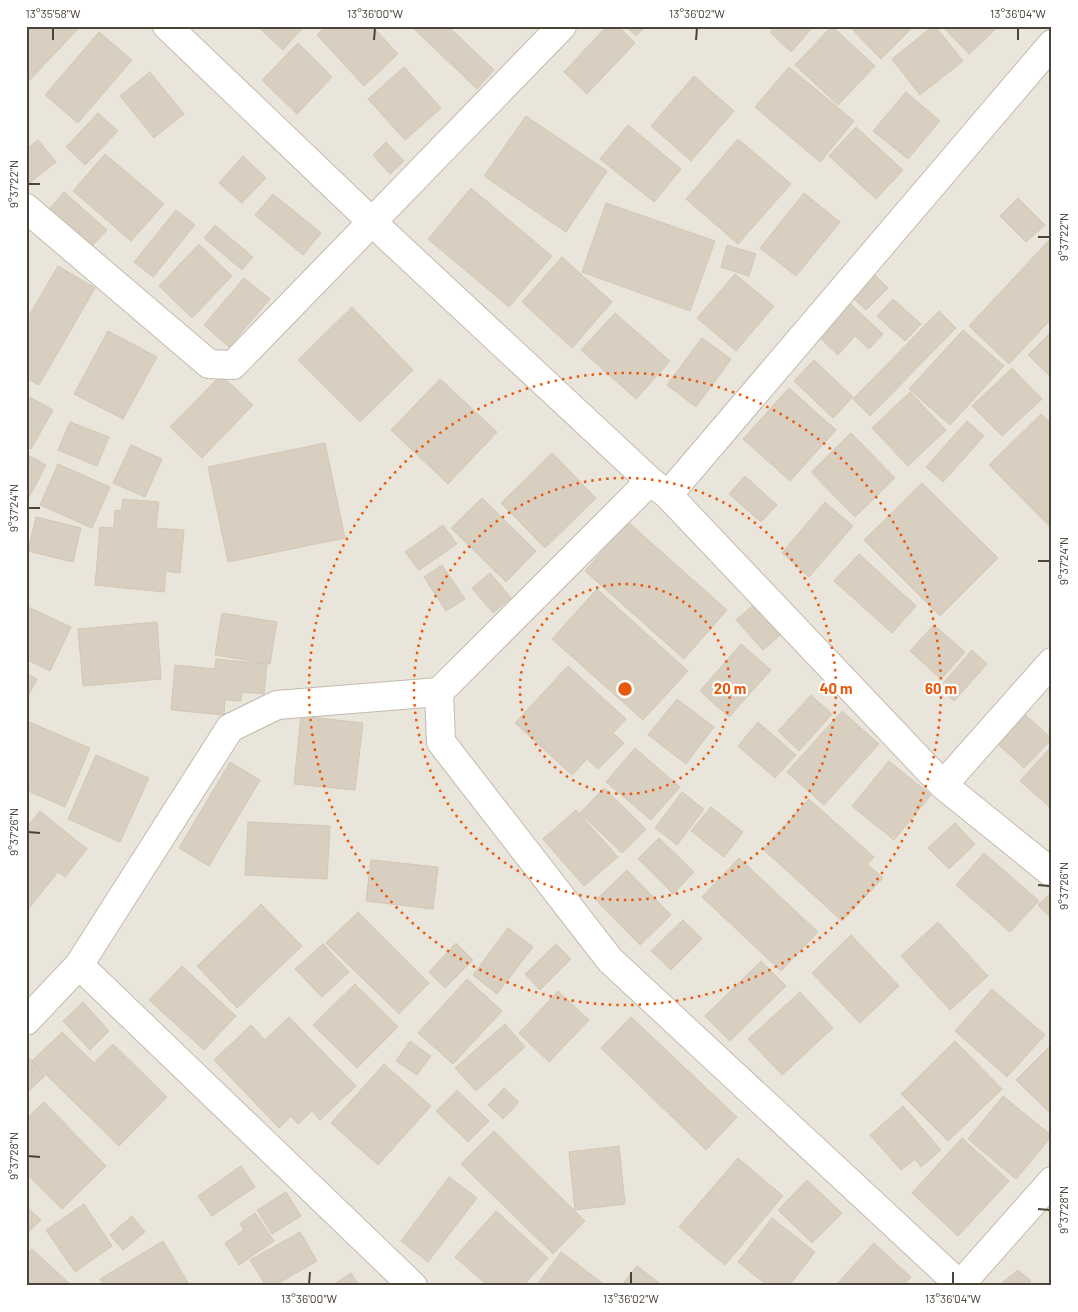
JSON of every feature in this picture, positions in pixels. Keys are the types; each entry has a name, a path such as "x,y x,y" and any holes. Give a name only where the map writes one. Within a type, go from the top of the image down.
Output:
{"street":[{"path":"167,26 372,222 659,488 943,786 1052,873"},
{"path":"26,208 209,364 233,365 562,26"},
{"path":"26,1021 79,965 230,728 277,705 439,692 659,488 1052,44"},
{"path":"943,786 1052,662"},
{"path":"439,692 441,742 610,960 960,1285 1052,1181"},
{"path":"79,965 413,1286"}],"shaded area":[{"path":"26,26 1052,26 1052,1286 26,1286"}],"building":[{"path":"26,26 76,26 78,29 26,84"},
{"path":"257,26 304,26 283,50"},
{"path":"326,26 372,26 398,54 364,86 317,35"},
{"path":"411,26 448,26 494,70 477,89"},
{"path":"607,26 618,26 635,43 587,94 564,72"},
{"path":"625,26 646,26 636,36"},
{"path":"775,26 814,26 791,52 770,32"},
{"path":"832,26 875,66 838,105 795,65"},
{"path":"849,26 914,26 881,59"},
{"path":"935,26 963,61 920,95 892,59"},
{"path":"942,26 999,26 969,54"},
{"path":"99,32 132,60 78,123 45,95"},
{"path":"298,43 332,77 297,114 262,80"},
{"path":"404,67 441,108 405,140 368,99"},
{"path":"789,67 854,121 820,162 755,107"},
{"path":"150,72 184,114 154,138 120,96"},
{"path":"694,76 734,111 691,161 651,126"},
{"path":"906,92 940,121 908,159 873,131"},
{"path":"98,113 118,131 85,165 66,147"},
{"path":"526,116 607,171 566,232 484,176"},
{"path":"628,125 681,169 654,202 600,159"},
{"path":"856,127 903,170 876,199 829,156"},
{"path":"738,139 791,184 738,244 686,199"},
{"path":"38,140 56,162 26,186 26,149"},
{"path":"386,142 404,161 390,174 373,155"},
{"path":"105,154 164,204 131,241 73,191"},
{"path":"243,156 266,178 242,203 219,183"},
{"path":"471,188 552,256 509,307 428,239"},
{"path":"64,192 107,230 91,247 49,209"},
{"path":"804,193 840,222 796,276 760,248"},
{"path":"273,194 321,233 303,255 255,215"},
{"path":"1018,198 1045,225 1026,242 1000,216"},
{"path":"606,203 715,241 690,311 582,272"},
{"path":"176,210 195,225 153,277 134,262"},
{"path":"215,225 253,257 242,270 204,238"},
{"path":"1052,237 1052,318 1009,364 969,326"},
{"path":"199,244 232,276 192,318 159,286"},
{"path":"727,245 756,254 749,276 721,267"},
{"path":"562,257 612,302 572,348 522,302"},
{"path":"58,266 95,288 39,385 26,378 26,321"},
{"path":"735,274 774,306 736,351 697,318"},
{"path":"874,274 888,288 866,310 851,296"},
{"path":"244,278 270,299 229,347 204,325"},
{"path":"845,299 883,334 869,349 855,336 838,355 815,333"},
{"path":"893,299 921,324 905,341 877,316"},
{"path":"352,307 413,370 360,422 298,360"},
{"path":"939,311 956,328 870,416 853,399"},
{"path":"615,313 670,361 636,399 581,350"},
{"path":"963,330 1004,366 950,425 909,389"},
{"path":"108,331 157,357 123,419 74,394"},
{"path":"1052,331 1052,378 1028,355"},
{"path":"702,338 731,359 696,407 667,385"},
{"path":"814,360 853,397 833,418 794,381"},
{"path":"1012,368 1042,399 1002,436 972,406"},
{"path":"221,375 253,405 202,458 170,427"},
{"path":"440,379 497,432 448,484 391,430"},
{"path":"789,388 836,430 790,481 743,439"},
{"path":"910,392 946,430 908,466 872,428"},
{"path":"26,395 53,410 31,449 26,446"},
{"path":"1041,414 1052,424 1052,529 989,465"},
{"path":"967,421 984,436 943,482 926,467"},
{"path":"70,422 109,437 97,466 58,450"},
{"path":"851,433 895,478 855,517 811,472"},
{"path":"325,443 345,538 228,562 208,467"},
{"path":"131,445 162,459 145,497 113,483"},
{"path":"552,453 596,498 545,548 501,503"},
{"path":"26,454 46,465 26,503"},
{"path":"58,464 110,487 92,528 40,505"},
{"path":"745,476 777,505 761,522 729,494"},
{"path":"922,483 998,558 940,616 864,540"},
{"path":"482,498 536,551 506,582 451,528"},
{"path":"123,499 159,502 156,528 184,530 180,573 166,571 164,592 95,585 100,527 114,528 115,510 121,511"},
{"path":"825,502 853,526 809,577 782,553"},
{"path":"36,517 81,528 73,562 28,551"},
{"path":"628,522 727,610 684,659 585,571"},
{"path":"443,525 457,544 419,570 405,552"},
{"path":"859,554 916,606 892,633 834,581"},
{"path":"442,565 465,599 446,611 424,577"},
{"path":"490,573 511,598 493,613 472,588"},
{"path":"597,589 688,671 643,720 552,639"},
{"path":"758,601 785,631 763,650 736,620"},
{"path":"26,606 71,627 50,671 26,659"},
{"path":"222,613 277,622 270,664 215,655"},
{"path":"157,622 161,679 83,686 78,629"},
{"path":"934,625 965,652 941,679 910,651"},
{"path":"741,644 771,670 729,717 700,691"},
{"path":"972,650 987,664 954,701 939,688"},
{"path":"216,659 267,664 264,694 242,692 241,701 225,700 224,715 171,710 175,665 215,669"},
{"path":"568,666 626,719 613,733 624,743 598,769 587,759 572,775 515,723"},
{"path":"26,673 37,679 26,700"},
{"path":"811,695 832,714 799,751 778,731"},
{"path":"677,699 714,727 686,764 648,735"},
{"path":"1016,706 1052,739 1024,768 988,735"},
{"path":"842,711 879,744 824,805 787,772"},
{"path":"301,716 363,723 355,790 294,784"},
{"path":"29,722 90,748 65,807 26,790 26,728"},
{"path":"758,722 796,755 775,778 738,746"},
{"path":"635,748 680,787 651,820 606,782"},
{"path":"1050,748 1052,750 1052,809 1020,781"},
{"path":"96,755 149,778 120,842 68,819"},
{"path":"889,761 931,795 894,840 852,806"},
{"path":"230,762 260,780 209,866 179,848"},
{"path":"604,788 646,829 622,853 580,813"},
{"path":"682,792 704,809 677,845 655,828"},
{"path":"809,799 874,857 867,864 883,878 842,921 763,849"},
{"path":"711,807 743,832 724,857 691,831"},
{"path":"576,810 618,857 584,886 543,839"},
{"path":"40,811 87,849 65,877 58,872 26,912 26,828"},
{"path":"248,822 330,826 327,879 245,875"},
{"path":"955,823 975,844 949,869 928,848"},
{"path":"659,838 694,872 673,894 638,859"},
{"path":"984,853 1039,901 1010,932 956,885"},
{"path":"739,858 818,932 781,971 702,897"},
{"path":"371,860 438,867 433,909 366,901"},
{"path":"627,870 671,915 640,945 596,900"},
{"path":"1052,892 1052,919 1038,905"},
{"path":"261,904 302,946 237,1008 197,966"},
{"path":"358,912 429,983 399,1014 326,943"},
{"path":"683,920 702,939 671,970 651,951"},
{"path":"938,922 988,976 950,1010 901,956"},
{"path":"508,928 533,947 497,994 473,975"},
{"path":"851,935 899,986 860,1023 812,973"},
{"path":"456,943 473,960 445,988 429,972"},
{"path":"323,944 349,972 322,997 295,969"},
{"path":"556,944 571,959 540,990 525,974"},
{"path":"761,961 786,986 730,1041 705,1016"},
{"path":"182,966 236,1016 204,1050 149,1000"},
{"path":"467,979 502,1011 453,1064 418,1033"},
{"path":"355,984 398,1027 357,1068 313,1025"},
{"path":"992,989 1045,1035 1007,1077 955,1031"},
{"path":"558,991 589,1020 549,1062 519,1033"},
{"path":"800,992 833,1028 782,1075 748,1039"},
{"path":"83,1002 109,1031 90,1050 63,1021"},
{"path":"289,1017 356,1086 320,1120 312,1111 298,1124 291,1116 279,1128 214,1060 251,1025 265,1040"},
{"path":"631,1017 737,1117 706,1150 601,1048"},
{"path":"505,1024 525,1047 476,1091 455,1068"},
{"path":"62,1032 94,1063 113,1044 167,1097 119,1146 32,1061"},
{"path":"410,1041 431,1056 417,1075 396,1061"},
{"path":"955,1041 1002,1089 948,1141 901,1094"},
{"path":"1052,1044 1052,1115 1016,1080"},
{"path":"26,1055 45,1076 26,1093"},
{"path":"384,1064 431,1106 378,1165 331,1123"},
{"path":"504,1088 519,1102 503,1119 488,1105"},
{"path":"457,1090 489,1121 468,1142 436,1111"},
{"path":"1003,1096 1052,1136 1016,1179 968,1139"},
{"path":"44,1102 106,1166 62,1209 26,1173 26,1119"},
{"path":"903,1106 941,1150 921,1167 915,1159 901,1170 870,1135"},
{"path":"494,1131 585,1221 553,1254 461,1164"},
{"path":"962,1138 1009,1181 958,1236 912,1193"},
{"path":"619,1146 625,1204 575,1210 569,1152"},
{"path":"738,1158 783,1196 725,1265 679,1227"},
{"path":"241,1166 255,1187 212,1216 198,1196"},
{"path":"449,1177 477,1198 428,1262 401,1241"},
{"path":"807,1180 842,1213 812,1243 778,1210"},
{"path":"286,1192 301,1216 272,1234 257,1210"},
{"path":"84,1204 112,1246 75,1272 46,1230"},
{"path":"26,1206 41,1220 26,1235"},
{"path":"496,1211 548,1258 523,1286 488,1286 455,1257"},
{"path":"255,1213 274,1241 239,1265 225,1243 244,1230 240,1224"},
{"path":"132,1216 145,1232 123,1250 110,1235"},
{"path":"772,1218 815,1252 789,1286 768,1286 738,1262"},
{"path":"300,1232 317,1261 274,1286 266,1286 250,1260"},
{"path":"163,1241 190,1286 104,1286 100,1279"},
{"path":"874,1243 911,1277 903,1286 835,1286"},
{"path":"32,1249 69,1283 67,1286 26,1286 26,1256"},
{"path":"561,1252 604,1284 602,1286 536,1286"},
{"path":"637,1266 663,1286 621,1286"},
{"path":"1018,1270 1031,1281 1027,1286 1007,1286 1003,1282"},
{"path":"351,1273 359,1286 331,1286"}]}
